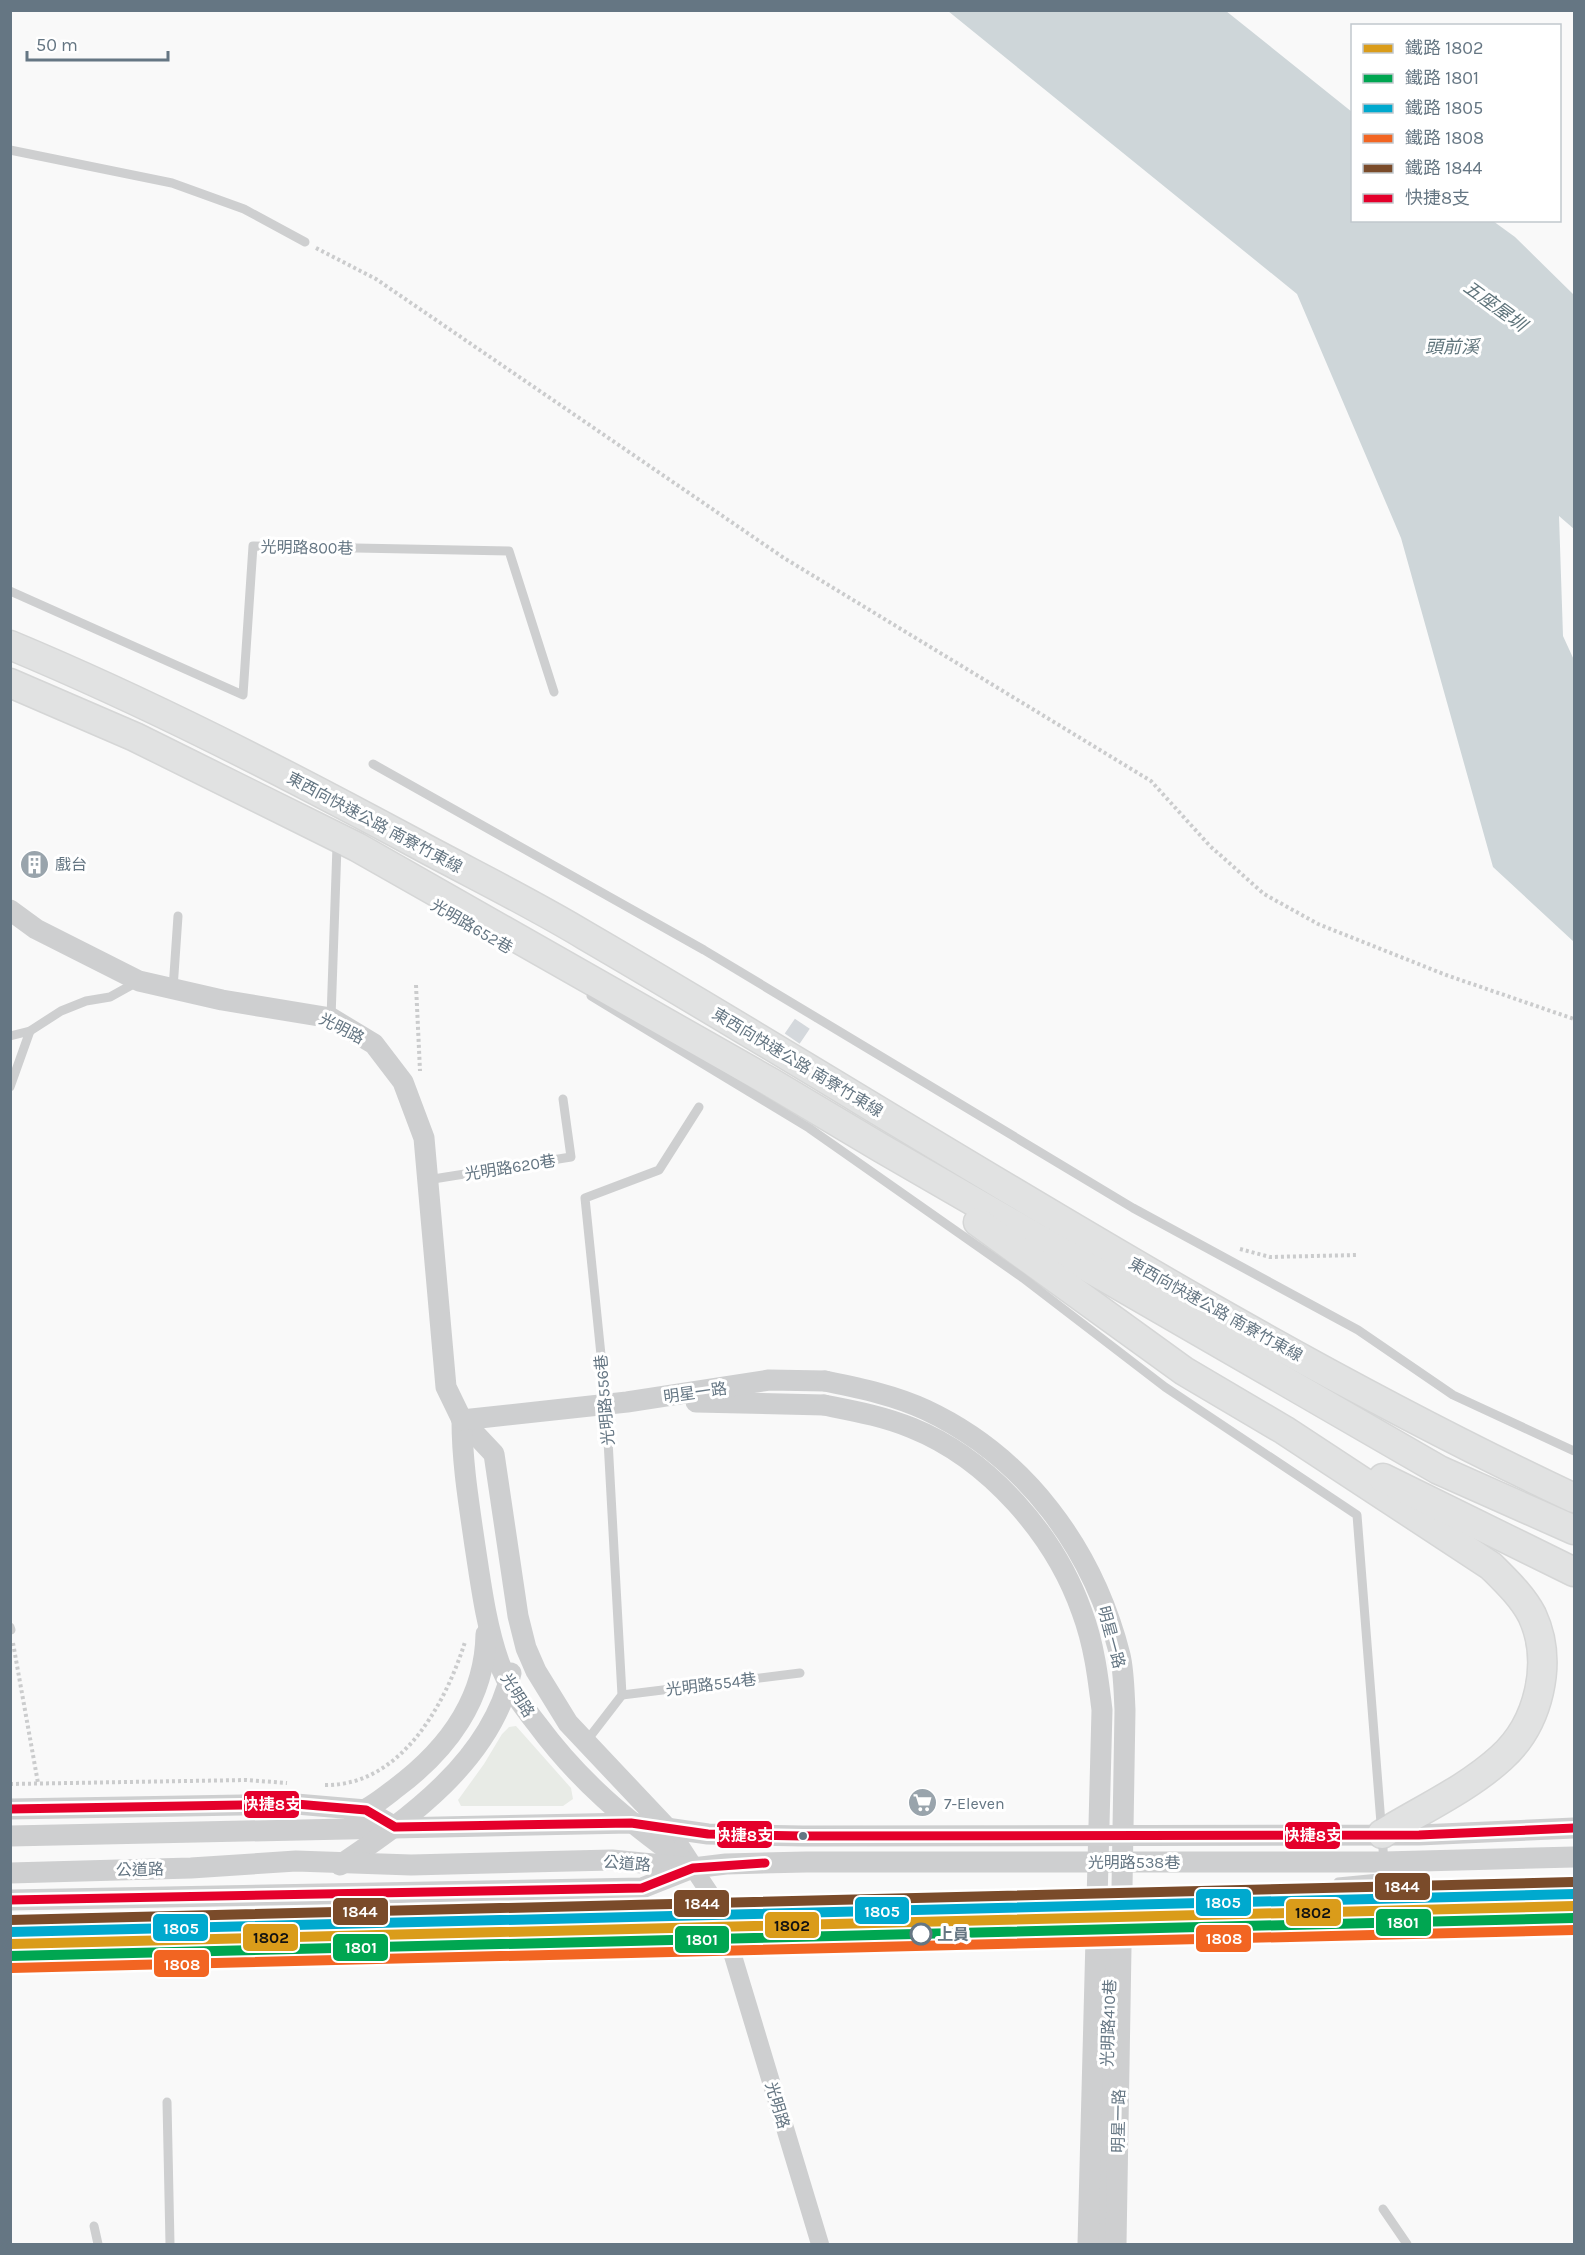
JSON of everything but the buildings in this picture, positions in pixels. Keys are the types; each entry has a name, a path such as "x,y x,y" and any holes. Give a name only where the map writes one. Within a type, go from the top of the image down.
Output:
{"highway":[{"name":"東西向快速公路 南寮竹東線","path":"10,645 71,670 248,754 581,933 1203,1304 1471,1450 1575,1498"},
{"name":"東西向快速公路 南寮竹東線","path":"10,683 135,736 357,847 772,1083 880,1148 1439,1470 1575,1530"},
{"path":"880,1148 990,1232 1184,1371 1284,1430 1491,1566 1519,1596 1532,1616 1538,1637 1541,1662 1540,1688 1533,1713 1521,1738 1479,1775 1382,1834"},
{"path":"1284,1430 1575,1572"},
{"path":"1471,1450 1575,1488"}],"street":[{"name":"光明路","path":"10,910 36,929 139,981 331,1018 374,1044 403,1082 424,1138 446,1387 462,1420 494,1455 518,1616 525,1648 536,1671 568,1723 650,1826 693,1868"},
{"name":"明星一路","path":"462,1420 616,1403 769,1380 825,1381 874,1392 925,1410 971,1435 1008,1464 1049,1507 1078,1548 1105,1606 1120,1658 1125,1710 1116,2244"},
{"name":"明星一路","path":"616,1403 775,1402 824,1405 868,1413 914,1428 956,1452 994,1482 1031,1521 1063,1567 1083,1612 1096,1664 1102,1710 1088,2244"},
{"name":"光明路","path":"462,1420 462,1459 484,1604 499,1663 508,1684 576,1773 650,1826 693,1868 717,1908 820,2244"},
{"path":"296,1833 340,1821 366,1810 432,1758 463,1718 483,1669 486,1637 484,1604"},
{"path":"297,1893 395,1827 453,1775 471,1755 496,1714 508,1684 515,1653 518,1616"},
{"path":"10,1809 118,1805 296,1804 366,1810 395,1827"},
{"path":"118,1805 118,1834"},
{"name":"光明路538巷","path":"650,1826 708,1834 803,1836 1419,1835 1575,1828"},
{"path":"10,1836 296,1833 395,1827 650,1826"},
{"name":"光明路538巷","path":"693,1868 806,1862 1384,1862 1575,1857"},
{"name":"公道路","path":"10,1873 191,1868 296,1861 342,1864 612,1860 693,1868"},
{"name":"公道路","path":"10,1900 642,1888 693,1868"}],"lane":[{"path":"10,150 172,183 244,209 305,242"},
{"name":"光明路800巷","path":"10,591 243,694 253,546 509,551 554,692"},
{"path":"373,764 704,950 1133,1208 1358,1330 1453,1395 1575,1451"},
{"name":"光明路652巷","path":"331,1018 337,846 439,906"},
{"path":"173,989 178,916"},
{"path":"10,1036 30,1031 60,1011 86,1001 110,997 139,981"},
{"path":"582,991 809,1128 1023,1278 1165,1387 1357,1515 1384,1862 1379,1878 1338,1882"},
{"path":"10,1087 30,1031"},
{"name":"光明路620巷","path":"427,1180 571,1157 563,1100"},
{"name":"光明路556巷","path":"621,1695 616,1403 585,1198 659,1170 699,1107"},
{"name":"光明路554巷","path":"621,1695 800,1674"},
{"path":"585,1743 621,1695"},
{"name":"光明路410巷","path":"1102,2244 1110,1946"},
{"path":"167,2102 170,2244"},
{"path":"1383,2209 1407,2244"},
{"path":"94,2226 98,2244"}],"path":[{"path":"305,242 376,279 783,558 1151,782 1210,846 1264,894 1318,924 1435,971 1575,1019"},
{"path":"416,985 421,1079"},
{"path":"1226,1259 1236,1248 1270,1257 1358,1255"},
{"path":"11,1629 38,1784"},
{"path":"317,1785 339,1785 363,1778 405,1749 437,1709 457,1667 466,1637"},
{"path":"10,1784 246,1780 295,1783"}],"shaded area":[{"path":"516,1726 571,1788 573,1799 563,1806 461,1806 458,1800 502,1734 509,1727"}],"water":[{"name":"頭前溪","path":"948,11 1226,11 1351,111 1351,222 1494,222 1515,237 1574,295 1574,529 1559,516 1563,636 1574,660 1574,942 1493,867 1401,538 1297,294"}],"tunnel":[{"path":"777,1061 809,1014"}],"rail line":[{"name":"1844","path":"10,1920 1573,1882"},
{"name":"1805","path":"10,1932 1574,1894"},
{"name":"1802","path":"10,1944 1574,1906"},
{"name":"1801","path":"10,1956 1574,1918"},
{"name":"1808","path":"11,1968 1574,1930"}],"transit line":[{"name":"快捷8支","path":"10,1809 296,1804 366,1810 395,1827 631,1823 708,1834 803,1836 1419,1835 1574,1828"},
{"name":"快捷8支","path":"10,1900 642,1888 693,1868 765,1863"}],"place":[{"name":"戲台","path":"34,864"},
{"name":"7-Eleven","path":"923,1803"},
{"name":"上員","path":"921,1934"}],"water label":[{"name":"五座屋圳","path":"1495,306"}]}
